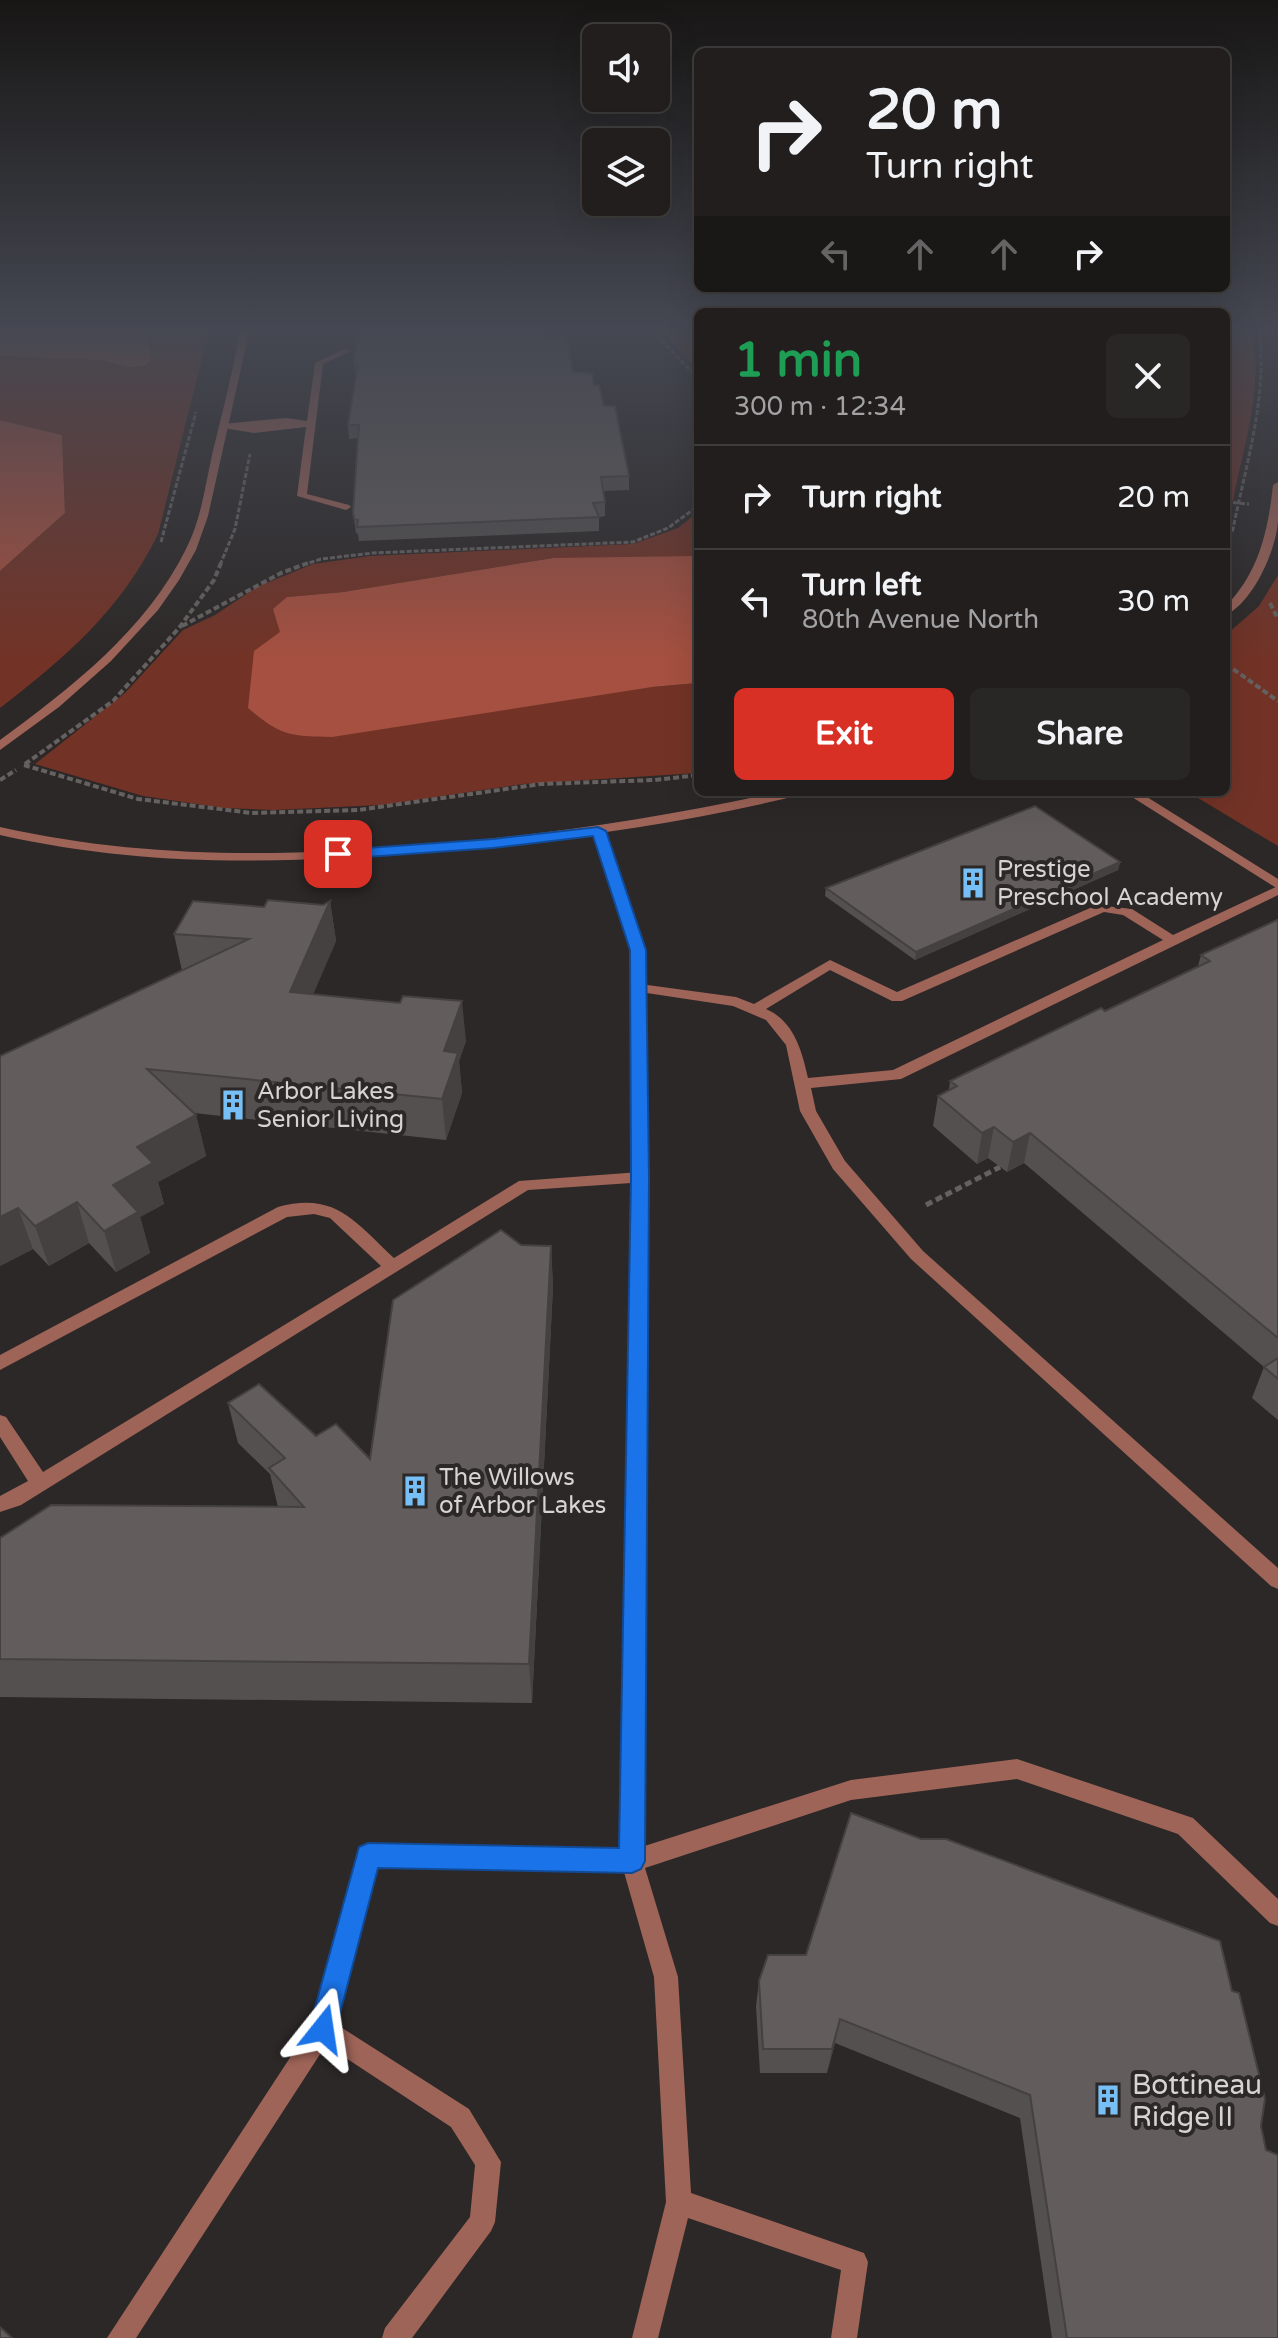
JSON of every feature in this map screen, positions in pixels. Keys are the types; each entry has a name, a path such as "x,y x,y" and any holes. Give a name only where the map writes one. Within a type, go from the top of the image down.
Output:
{"street":[{"path":"0,746 48,711 98,667 135,629 174,580 192,548 204,513 220,439"},
{"path":"308,439 302,496 346,507"},
{"path":"1230,608 1248,592 1272,550 1278,485"},
{"path":"0,831 58,845 123,854 194,858 366,853 493,844 598,831 778,796"},
{"path":"1136,796 1278,888"},
{"path":"598,831 638,950 640,1178 632,1861 666,1977 679,2202 645,2338"},
{"path":"802,1084 896,1075 1278,888"},
{"path":"755,1010 830,964 897,998 1102,908 1127,912 1173,941"},
{"path":"640,988 722,999 771,1017 793,1044 808,1111 839,1165 917,1255 1274,1570"},
{"path":"0,1504 40,1483 525,1185 640,1178"},
{"path":"0,1363 284,1211 314,1208 336,1214 393,1267"},
{"path":"0,1422 40,1483"},
{"path":"120,2338 323,2029 368,1855 632,1861 851,1790 1017,1769 1185,1826 1278,1915"},
{"path":"323,2029 460,2118 488,2162 482,2222 395,2338"},
{"path":"679,2202 855,2262 844,2338"}],"path":[{"path":"159,547 189,439"},
{"path":"1230,535 1249,439"},
{"path":"1230,502 1238,503"},
{"path":"179,628 269,579 321,559 373,553 633,542 665,532 694,510"},
{"path":"1269,602 1278,619"},
{"path":"1230,667 1278,701"},
{"path":"24,765 138,799 252,813 358,810 541,784 694,775"},
{"path":"926,1205 1000,1167"}],"shaded area":[{"path":"0,439 62,439 65,513 0,571"},
{"path":"62,439 182,439 158,534 144,561 90,630 0,708 0,571 65,513"},
{"path":"1230,439 1246,439 1233,501 1230,501"},
{"path":"694,515 694,558 553,558 343,592 287,597 652,687 694,683 694,773 523,784 381,805 274,810 224,808 143,796 35,764 125,693 183,630 215,615 257,587 313,564 370,556 633,544 678,528"},
{"path":"694,556 694,683 652,687 332,737 286,733 248,708 254,651 280,632 273,609 287,597 343,592 553,558"},
{"path":"1278,575 1278,846 1195,796 1230,796 1230,631 1259,606"}],"building":[{"path":"358,439 622,439 629,476 601,477 605,502 593,503 599,517 357,527 358,520 354,519"},
{"name":"Prestige Preschool Academy","path":"1035,806 1120,862 916,952 826,888"},
{"name":"Arbor Lakes Senior Living","path":"268,900 323,905 330,901 290,992 400,1003 403,996 462,1001 444,1051 458,1053 442,1099 147,1069 196,1115 137,1147 153,1163 113,1185 138,1212 104,1231 77,1202 35,1226 18,1208 0,1217 0,1056 249,939 174,934 193,901 264,907"},
{"path":"1278,920 1278,1338 1030,1133 1013,1142 994,1127 982,1133 938,1096 957,1086 950,1081 1101,1008 1105,1011 1210,961 1201,955"},
{"name":"The Willows of Arbor Lakes","path":"501,1230 521,1245 551,1246 529,1664 0,1659 0,1538 51,1505 304,1507 269,1468 285,1458 228,1403 259,1384 316,1436 336,1424 370,1459 393,1300"},
{"path":"1278,1358 1278,1379 1264,1367"},
{"name":"Bottineau Ridge II","path":"851,1813 921,1839 946,1839 1220,1941 1232,1991 1239,1993 1265,2099 1261,2126 1266,2150 1278,2155 1278,2338 1067,2338 1030,2095 840,2019 832,2049 763,2049 759,1981 768,1955 806,1955"},
{"path":"0,2327 12,2338 0,2338"}],"place":[{"name":"Prestige Preschool Academy","path":"973,883"},
{"name":"Arbor Lakes Senior Living","path":"233,1105"},
{"name":"The Willows of Arbor Lakes","path":"415,1491"},
{"name":"Bottineau Ridge II","path":"1108,2100"}],"route":[{"path":"323,2029 368,1855 632,1861 640,1178 638,950 598,831 493,844 338,854"}]}
